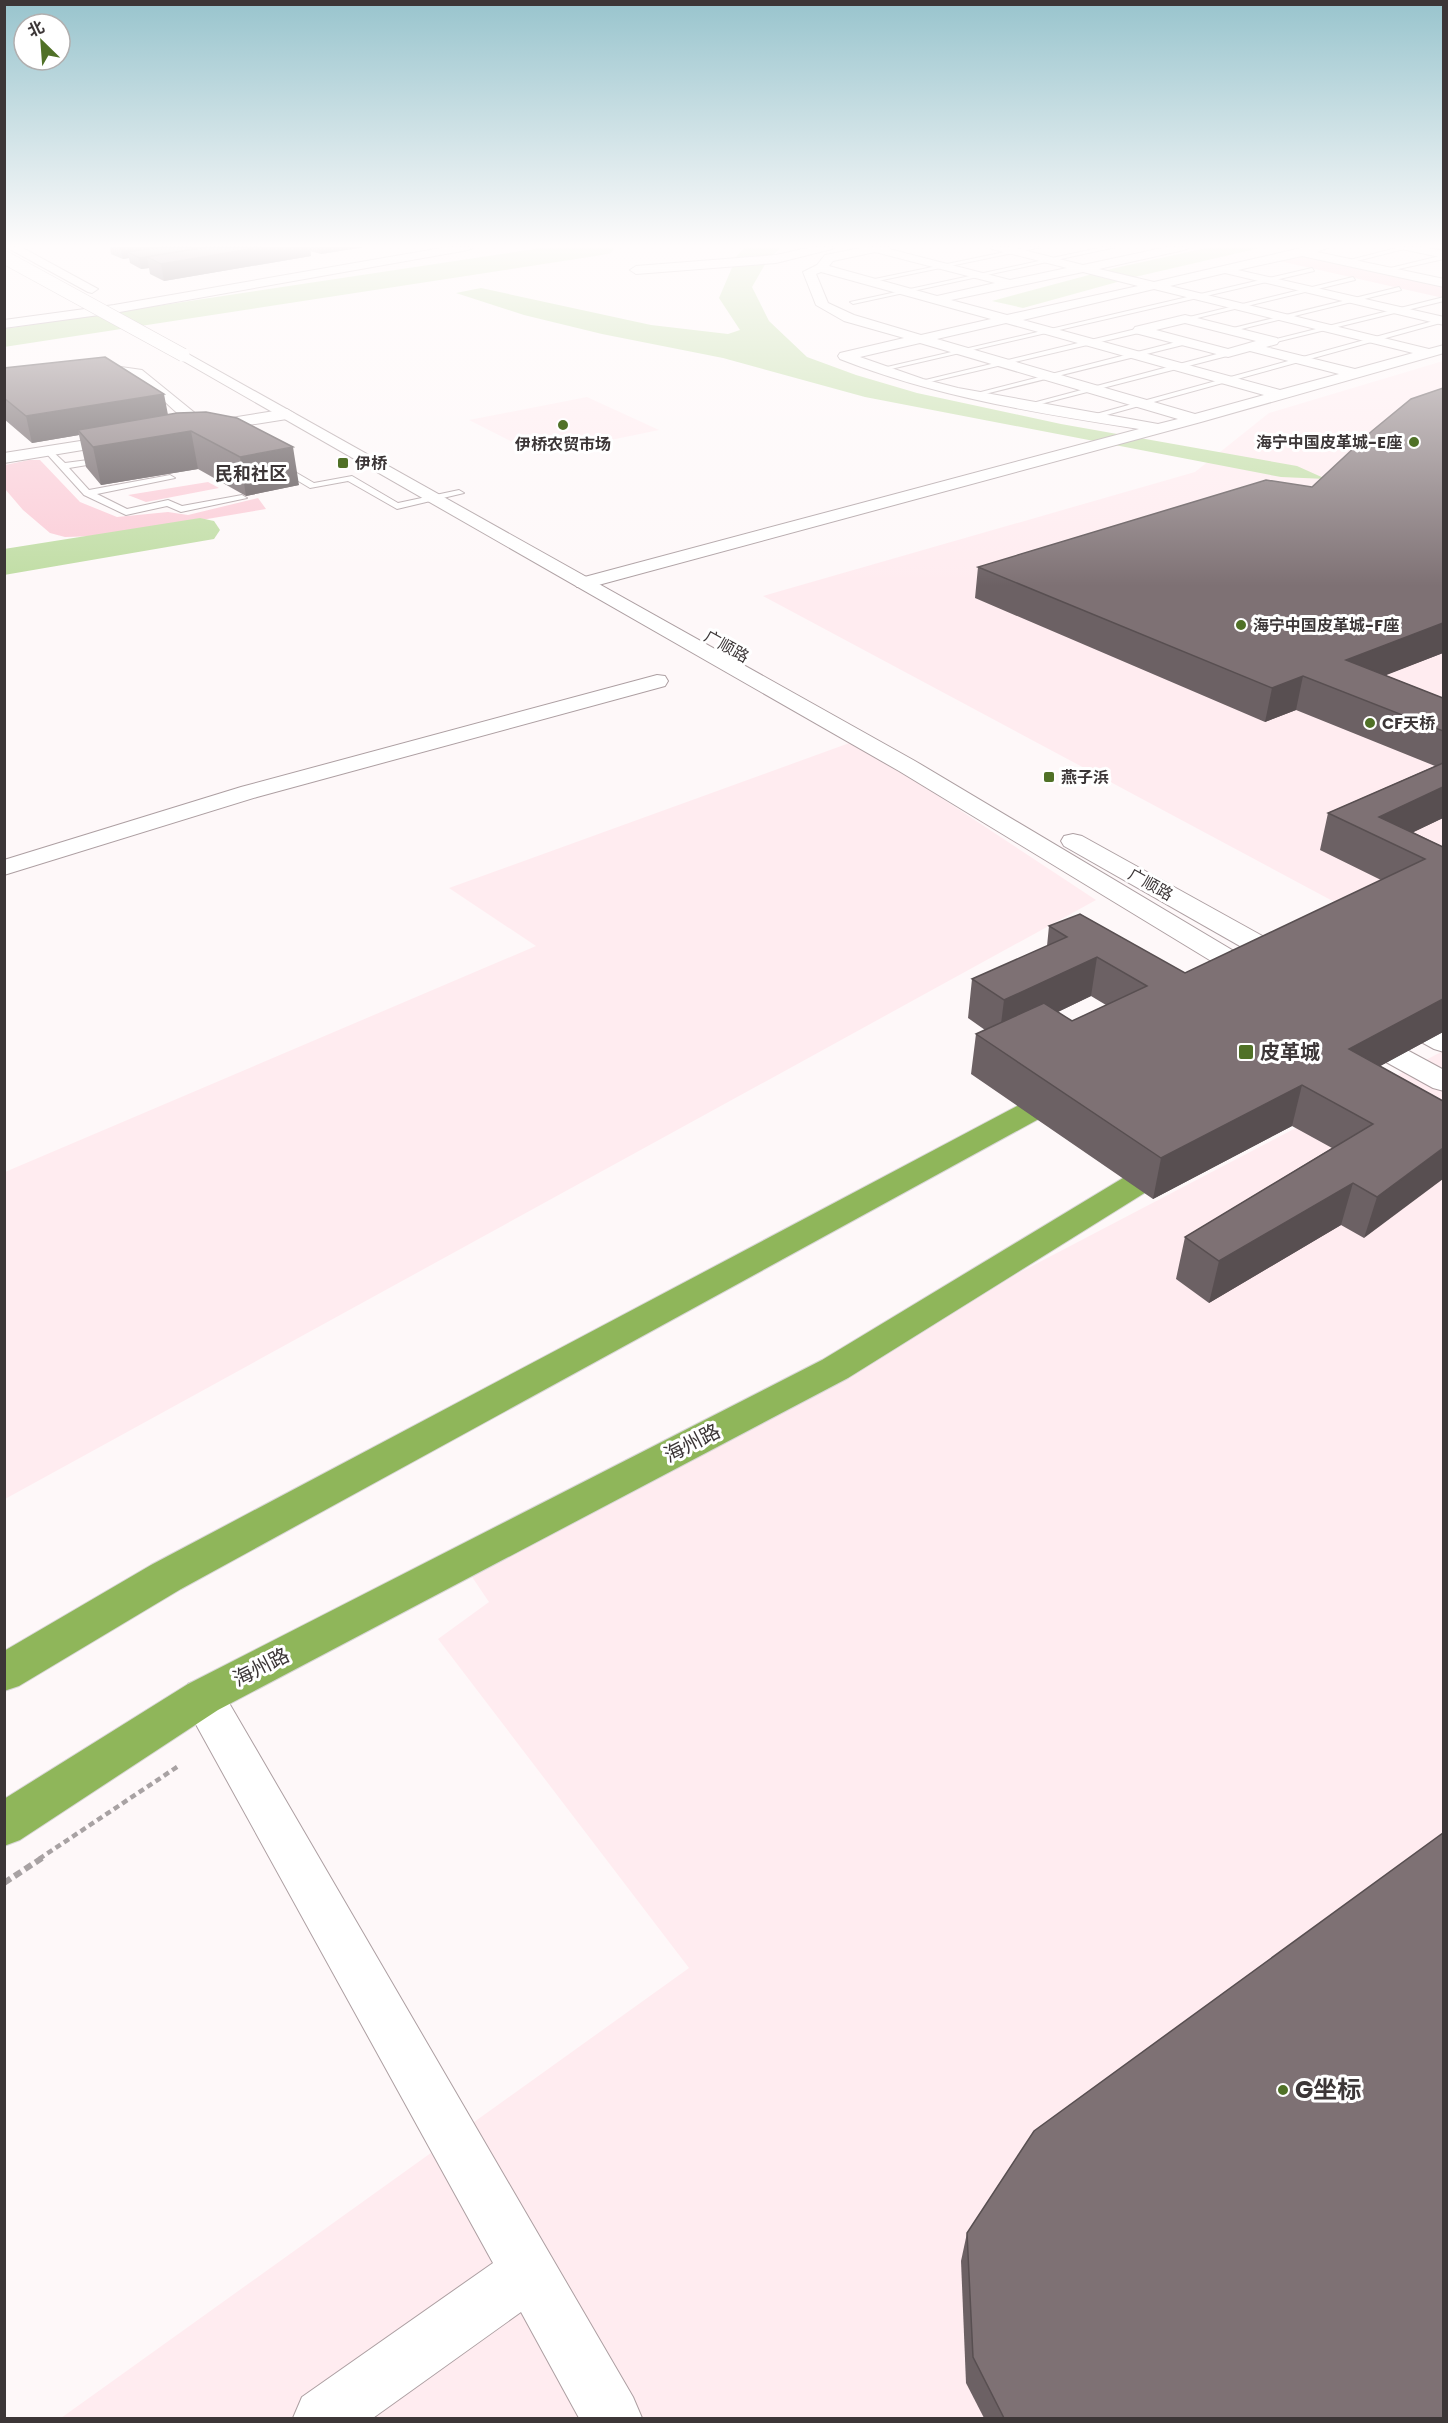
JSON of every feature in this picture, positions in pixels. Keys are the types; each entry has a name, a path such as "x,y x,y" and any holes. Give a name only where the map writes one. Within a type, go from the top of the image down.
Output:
{"highway":[{"path":"1267,994 1312,971"},
{"path":"1355,1033 1404,1021 1434,1005"},
{"path":"4,1673 177,1571 1092,1079"},
{"name":"海州路","path":"4,1825 203,1697 835,1370 1197,1146"}],"street":[{"name":"广顺路","path":"203,360 287,414 907,766 1267,994"},
{"name":"广顺路","path":"206,360 310,408 1021,811"},
{"path":"854,360 878,370 921,382 1156,430"},
{"path":"993,360 1196,419"},
{"path":"1156,360 1281,395"},
{"path":"1303,360 1356,374"},
{"path":"584,583 1087,449 1405,360"},
{"path":"4,385 82,371 114,370 137,373 203,427"},
{"path":"181,430 287,414"},
{"path":"7,458 137,437"},
{"path":"4,868 249,792 657,681"},
{"name":"广顺路","path":"1051,828 1312,971"},
{"path":"1404,1021 1443,1043"},
{"path":"1355,1033 1443,1082"},
{"path":"203,1697 612,2418"},
{"path":"323,2418 529,2272"}],"lane":[{"path":"878,370 922,360"},
{"path":"921,382 1015,360"},
{"path":"973,394 1109,360"},
{"path":"1029,405 1201,360"},
{"path":"1089,417 1295,360"},
{"path":"48,451 87,493 126,512 168,503 181,509 242,498"},
{"path":"62,466 120,457"},
{"path":"268,459 313,486 349,478 397,506 459,493"},
{"path":"87,493 170,478"}],"shaded area":[{"path":"731,360 815,360 917,393 1061,424 1297,466 1326,479 1281,477 865,397"},
{"path":"1443,361 1443,960 763,596 1195,472 1269,413"},
{"name":"伊桥农贸市场","path":"587,397 659,430 538,455 469,420"},
{"path":"40,460 80,502 117,517 168,512 188,515 258,498 266,509 99,536 65,537 50,533 23,510 5,489 5,465"},
{"path":"208,482 219,488 146,502 128,495"},
{"path":"855,741 1096,900 5,1499 5,1172 536,946 449,888"},
{"path":"1443,1051 1443,2418 61,2418 689,1968 438,1639 489,1602 468,1571 835,1369"}],"building":[{"path":"77,360 110,360 164,394 26,416 4,398 4,368"},
{"name":"海宁中国皮革城-F座","path":"1443,388 1443,623 1346,660 1443,698 1443,731 1303,676 1272,688 978,567 1266,480 1312,487 1372,431 1411,399"},
{"path":"206,412 237,418 293,447 240,457 191,431 93,447 78,430 177,413"},
{"name":"皮革城","path":"1443,763 1443,787 1379,817 1443,847 1443,999 1349,1049 1443,1101 1443,1148 1377,1197 1353,1183 1219,1261 1185,1237 1373,1124 1302,1085 1161,1158 976,1034 1044,1003 1072,1021 1147,986 1097,957 1004,1000 972,979 1067,937 1049,926 1080,914 1185,973 1425,859 1328,813"},
{"name":"G坐标","path":"1443,1833 1443,2418 1004,2418 973,2357 967,2233 1034,2131"}],"waterway":[{"path":"4,562 200,530"}],"place":[{"name":"伊桥农贸市场","path":"563,425"},
{"name":"海宁中国皮革城-E座","path":"1414,442"},
{"name":"伊桥","path":"343,463"},
{"name":"海宁中国皮革城-F座","path":"1241,625"},
{"name":"CF天桥","path":"1370,723"},
{"name":"燕子浜","path":"1049,777"},
{"name":"皮革城","path":"1246,1052"},
{"name":"G坐标","path":"1283,2090"}],"district":[{"name":"民和社区","path":"251,474"}]}
